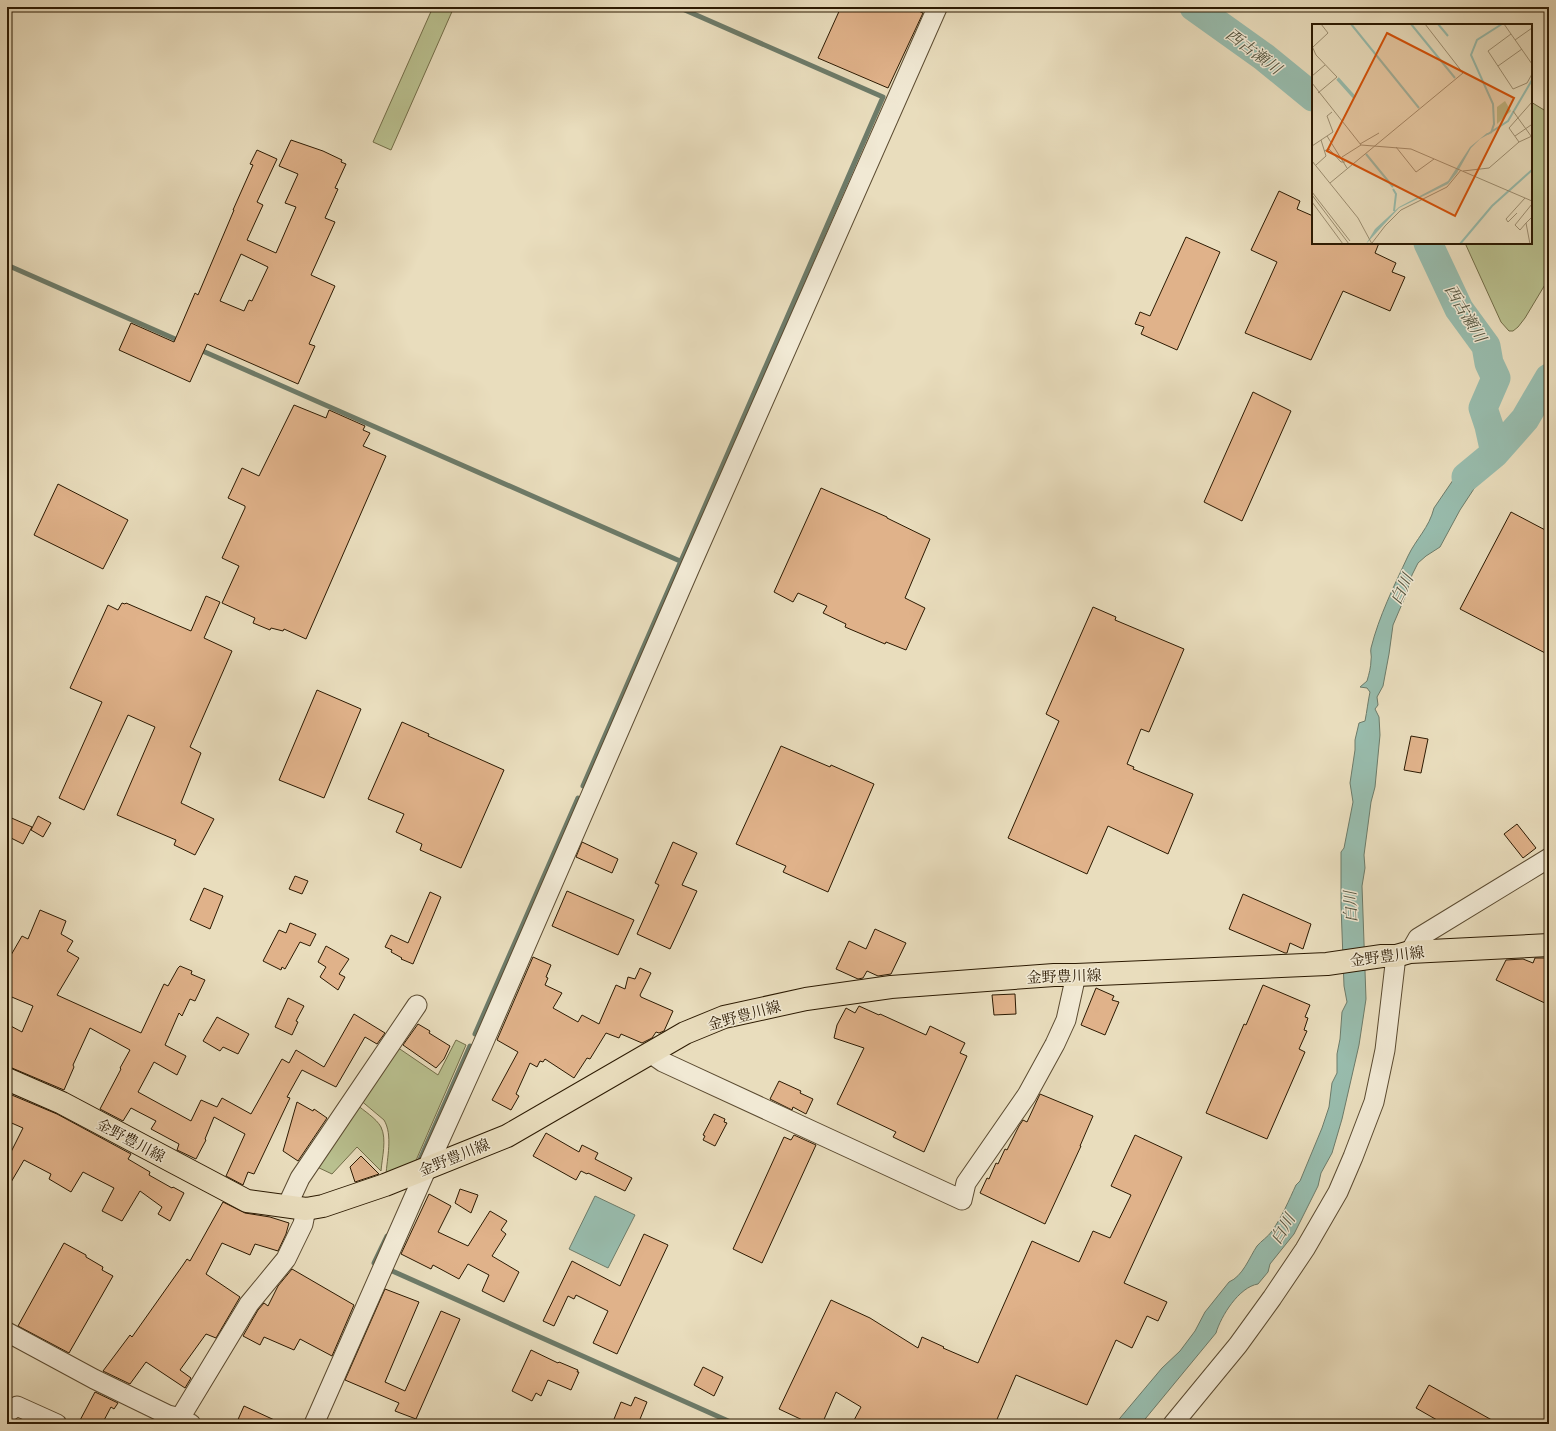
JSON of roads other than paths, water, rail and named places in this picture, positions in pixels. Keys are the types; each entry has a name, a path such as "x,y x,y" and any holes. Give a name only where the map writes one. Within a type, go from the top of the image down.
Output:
{"main road":[{"name":"金野豊川線","path":"7,1079 62,1103 161,1157 248,1201 297,1208 323,1206 426,1170 507,1136 685,1033 724,1017 806,999 890,987 1054,975 1327,964 1396,955 1549,945"}],"street":[{"path":"314,1424 482,1046 691,565 896,102 936,7"},
{"path":"1173,1424 1238,1345 1272,1298 1305,1249 1338,1192 1374,1102 1385,1050 1396,955 1418,938 1549,858"},
{"path":"650,1053 663,1062 962,1200 966,1183 1026,1095 1055,1044 1066,1020 1076,975"},
{"path":"7,1332 94,1379 168,1416 186,1421 250,1304 286,1259 303,1224 297,1208 300,1178 417,1005"},
{"path":"7,1413 16,1406 57,1424"}],"water":[{"path":"1486,452 1503,452 1492,461 1460,510 1440,547 1418,563 1412,575 1405,597 1393,625 1383,686 1377,697 1378,705 1375,709 1379,717 1380,735 1375,787 1371,802 1364,855 1365,868 1362,886 1366,999 1359,1045 1342,1119 1332,1153 1321,1173 1318,1186 1294,1234 1270,1264 1268,1272 1258,1284 1251,1286 1244,1291 1232,1303 1218,1326 1216,1333 1141,1424 1115,1424 1162,1368 1180,1351 1195,1331 1205,1312 1229,1282 1238,1276 1257,1246 1276,1226 1296,1185 1300,1181 1322,1128 1329,1107 1332,1083 1337,1073 1337,1054 1340,1039 1342,1012 1347,1002 1344,986 1341,852 1344,848 1353,802 1350,783 1355,740 1359,723 1365,721 1370,692 1367,688 1360,687 1367,681 1371,665 1371,648 1378,624 1411,550 1429,522 1434,508 1464,464"},
{"path":"595,1196 635,1215 608,1268 569,1249"}],"waterway":[{"path":"583,786 883,97 678,7"},
{"name":"西古瀬川","path":"1194,7 1264,57 1312,96"},
{"name":"西古瀬川","path":"1428,244 1459,309 1486,346 1489,363 1496,378 1483,408 1495,453"},
{"path":"7,265 182,342"},
{"path":"198,349 680,561"},
{"name":"白川","path":"1466,477 1495,453 1525,419 1549,378"},
{"path":"475,1034 578,798"},
{"path":"418,1164 470,1046"},
{"path":"377,1265 374,1263 387,1236"},
{"path":"390,1270 735,1424"}]}
